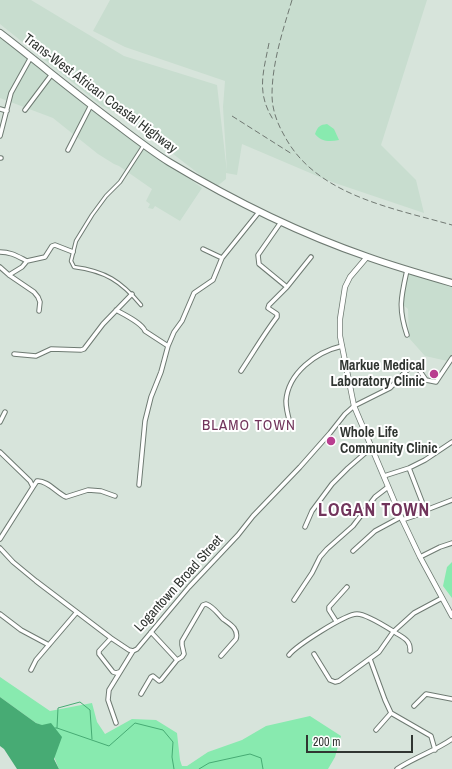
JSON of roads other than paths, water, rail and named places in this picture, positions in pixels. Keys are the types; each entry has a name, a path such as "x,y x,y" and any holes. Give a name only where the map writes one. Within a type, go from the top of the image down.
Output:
{"highway":[{"name":"Trans-West African Coastal Highway","path":"0,33 90,105 144,145 169,162 224,194 281,222 367,257 452,284"}],"street":[{"path":"0,136 11,94 31,57"},
{"path":"25,110 52,74"},
{"path":"68,150 90,105"},
{"path":"0,110 6,111"},
{"path":"141,305 132,294 112,278 88,269 74,267 71,261 76,241 92,215 106,196 120,182 144,145"},
{"path":"139,485 145,421 151,397 174,332 182,321 194,293 213,280 222,258 259,212"},
{"path":"281,222 258,254 257,259 259,264 287,287"},
{"path":"9,276 22,267 26,261 45,257 52,246 55,245 73,252"},
{"path":"203,249 222,258"},
{"path":"0,252 16,254 26,261"},
{"path":"241,371 256,349 262,336 277,316 268,308 269,305 287,287 311,257"},
{"path":"367,257 350,277 343,292 339,328 354,406 388,487 420,557 452,616"},
{"path":"0,267 9,276 34,292 40,302 39,311"},
{"path":"407,270 401,308 403,323 407,335"},
{"path":"14,354 36,356 51,349 84,349 103,324 132,294"},
{"path":"116,310 134,322 137,322 144,327 145,331 168,346"},
{"path":"290,423 286,404 287,394 299,373 308,362 334,348 342,346"},
{"name":"Logantown Broad Street","path":"0,548 13,562 77,612 129,650 133,651 137,649 193,582 330,434 345,414 354,406 390,388 413,364 415,364 426,380 436,382 452,358"},
{"path":"0,422 5,412"},
{"path":"384,476 409,468 425,460 452,442"},
{"path":"305,527 312,511 336,480 372,448"},
{"path":"0,452 30,481 33,487"},
{"path":"409,468 426,510"},
{"path":"0,538 37,481 40,480 44,482 66,498 88,490 101,491 115,496"},
{"path":"294,600 312,573 320,557 353,526 375,497 388,487"},
{"path":"353,551 375,531 402,518 424,514 426,510 452,500"},
{"path":"420,557 440,546 452,543"},
{"path":"336,621 329,610 329,607 347,588"},
{"path":"314,654 332,681 335,682 342,680 382,648 394,632 414,613 442,598"},
{"path":"141,694 151,677 153,676 159,681 161,680 177,660 182,657 184,654 182,641 203,605 206,604 215,609 232,625 236,631 236,639 221,656"},
{"path":"31,670 36,660 77,612"},
{"path":"0,614 21,630 49,645"},
{"path":"289,655 299,646 336,621 357,614 368,617 408,641 410,644 410,652"},
{"path":"151,632 177,660"},
{"path":"112,638 99,651 99,654 113,672 119,672"},
{"path":"116,723 108,700 108,694 119,672 133,651"},
{"path":"370,659 384,700 391,713 429,734 432,738 435,750"},
{"path":"414,706 426,694 452,699"},
{"path":"376,730 391,713"},
{"path":"398,769 435,750 452,739"}],"waterway":[{"path":"57,728 58,708 80,702 90,710 92,739"},
{"path":"55,728 109,746 135,723 163,730 173,742 172,757 174,769"},
{"path":"199,769 209,763 250,754 261,758 263,769"}],"railway":[{"path":"292,0 276,59 272,83 272,100 275,116 279,126 298,155 315,172 335,185 357,196 381,205 452,225"},
{"path":"269,43 262,83 268,111 274,121"},
{"path":"232,116 292,154"}],"place":[{"name":"Markue Medical Laboratory Clinic","path":"434,374"},
{"name":"Whole Life Community Clinic","path":"331,441"}],"district":[{"name":"BLAMO TOWN","path":"249,426"},
{"name":"LOGAN TOWN","path":"374,511"}]}
